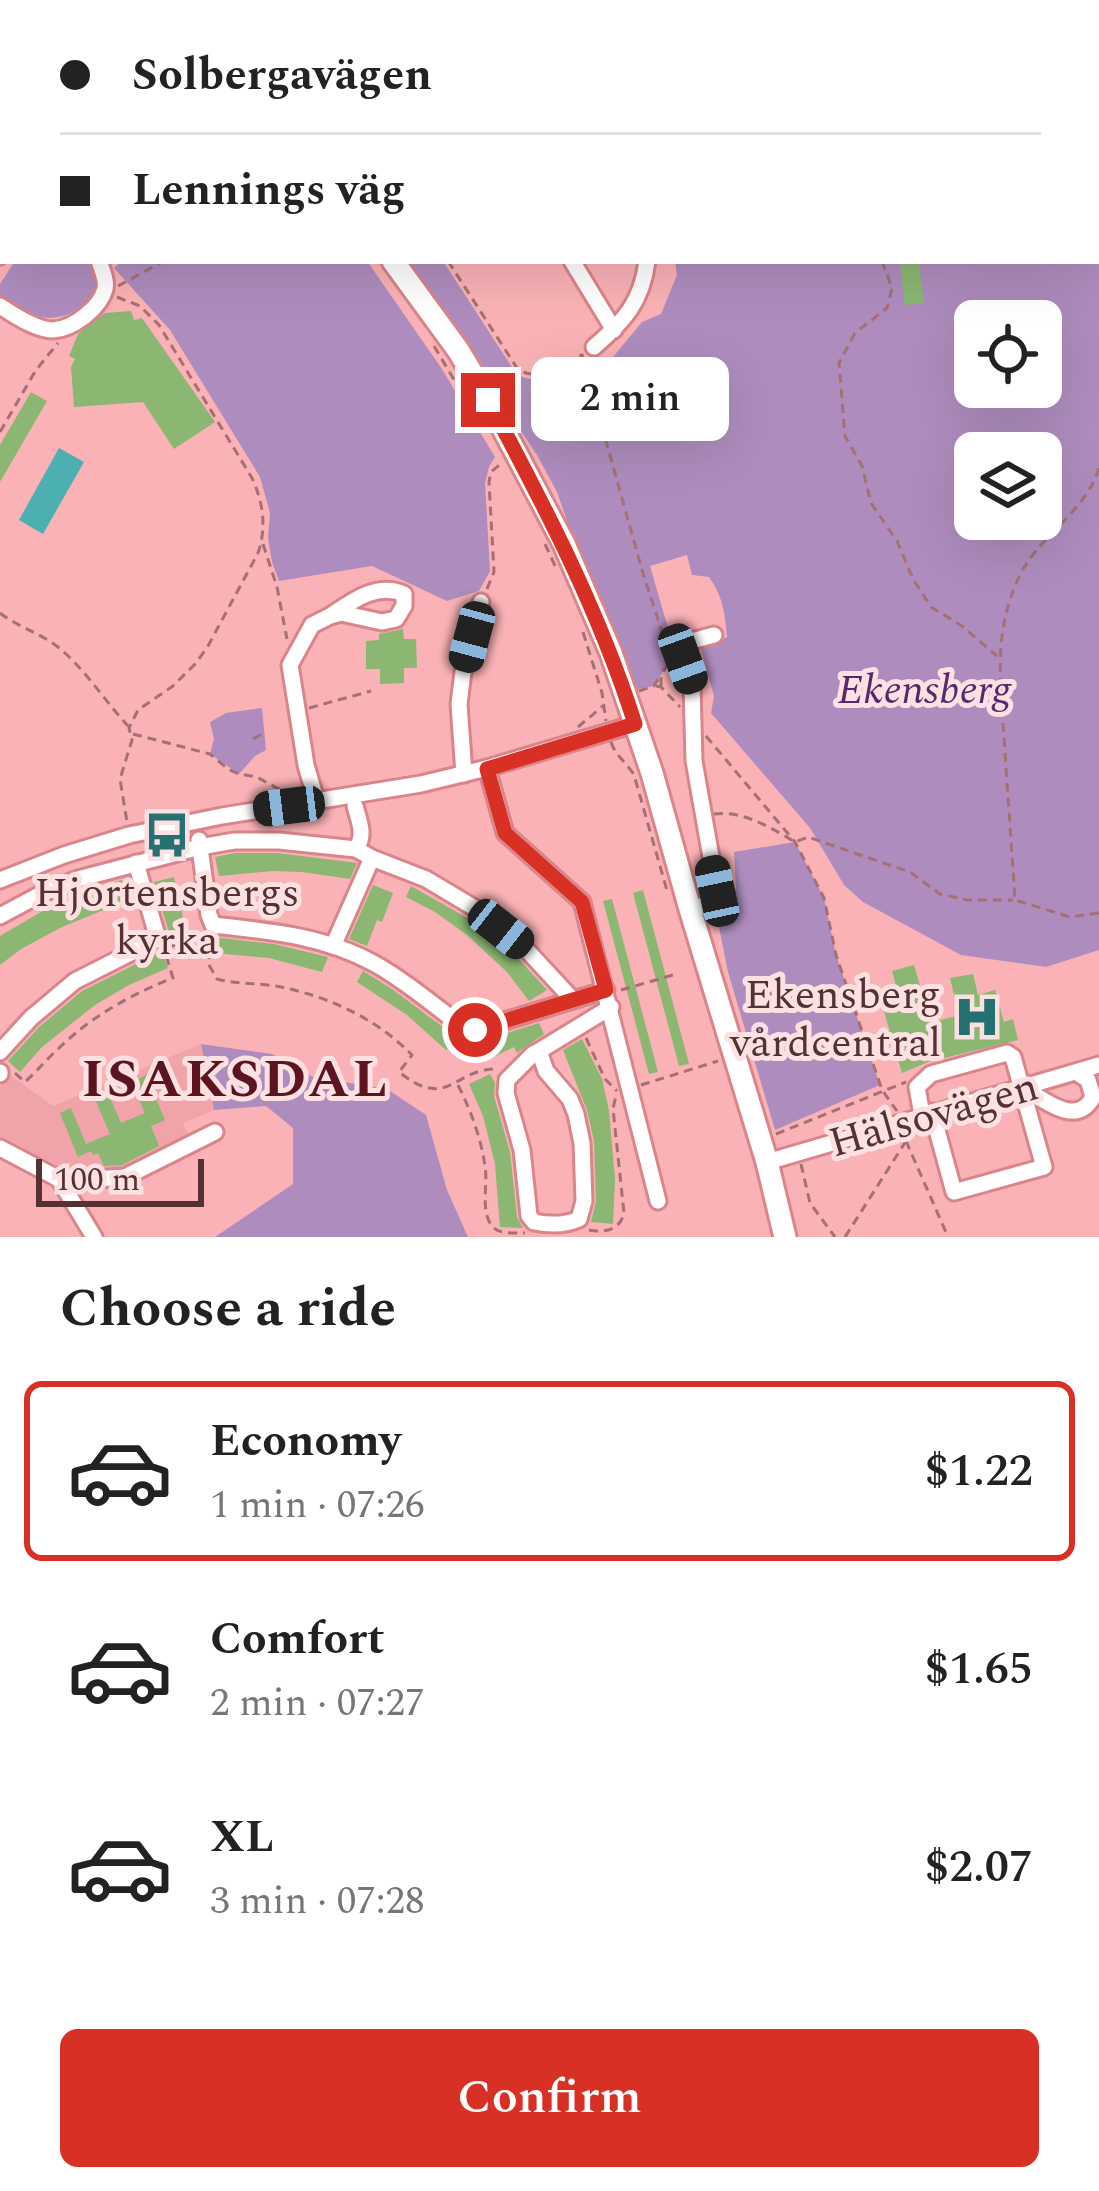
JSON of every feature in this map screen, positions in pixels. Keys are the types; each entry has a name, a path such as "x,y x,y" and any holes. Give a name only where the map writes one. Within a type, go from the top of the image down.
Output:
{"main road":[{"path":"395,264 458,350 513,447 591,605 652,773 785,1237"}],"street":[{"path":"0,306 53,330 73,323 91,311 105,292 100,264"},
{"path":"579,264 614,329"},
{"path":"594,347 628,316 647,264"},
{"path":"464,774 459,704 482,602"},
{"path":"316,799 295,712 290,665 312,625 330,616"},
{"path":"690,909 712,903 717,891 694,761 692,685 683,646 714,635"},
{"path":"0,880 105,842 195,821 316,799 374,794 487,769 635,724"},
{"path":"487,769 505,833 582,902 658,1201"},
{"path":"355,806 363,840 356,849"},
{"path":"195,821 213,925 297,935 373,962 466,1029 573,1000 608,997"},
{"path":"0,916 78,880 200,847 279,841 356,849 426,879 478,910 525,947 573,1000"},
{"path":"333,946 372,858"},
{"path":"2,1066 32,1018 75,981 158,938 136,863"},
{"path":"538,1051 546,1071 570,1099 582,1143 584,1201 579,1219 571,1223 534,1222 529,1216 522,1150 506,1093 507,1080 538,1051 581,1025 608,997"},
{"path":"1007,1053 1012,1057 1044,1167 954,1192 916,1087 931,1074 1007,1053"},
{"name":"Hälsovägen","path":"767,1162 1099,1065"},
{"path":"1022,1088 1055,1108 1075,1113 1087,1108 1093,1097 1088,1080 1076,1072"},
{"path":"0,1148 59,1179 124,1177 215,1132"},
{"path":"59,1179 94,1237"}],"path":[{"path":"105,292 159,264"},
{"path":"450,264 525,374 534,376 582,355 642,570 667,647 675,652 658,686 795,842 824,898 836,955 882,1090 904,1120 906,1141 948,1237"},
{"path":"883,264 892,288 887,308 855,333 839,363 845,436 862,466 871,503 897,541 913,580 932,607 1000,658"},
{"path":"105,292 140,306 159,325 252,478 260,496 262,540 286,625 290,665"},
{"path":"0,432 36,370 73,323"},
{"path":"482,602 494,572 489,482 491,472 503,462"},
{"path":"1015,900 1000,658 1004,608 1025,562 1083,501 1099,468"},
{"path":"130,731 138,710 172,686 208,646 262,540"},
{"path":"0,613 53,643 76,663 130,731 132,740 120,779 128,828"},
{"path":"295,712 371,691"},
{"path":"130,731 209,754 228,769 257,777 284,792 316,799"},
{"path":"253,739 265,732"},
{"path":"702,816 724,812 760,822 795,842"},
{"path":"795,842 808,837 910,872 940,894 968,900 1015,900 1070,917 1099,913"},
{"path":"2,1066 25,1082 98,1015 173,978 163,948 208,938 209,965 218,979 276,986 356,1012 412,1054 400,1072 422,1087 438,1089 482,1069 515,1072"},
{"path":"608,997 673,975"},
{"path":"581,1025 605,1079 618,1092"},
{"path":"759,1138 931,1074"},
{"path":"457,1083 481,1148 491,1226 524,1233 541,1223"},
{"path":"845,1237 906,1141"},
{"path":"798,1153 810,1203 835,1237"}],"shaded area":[{"path":"201,1044 214,1110 183,1123 191,1141 121,1173 94,1175 59,1170 0,1140 0,1087 9,1074 53,1106"}],"green space":[{"path":"13,264 95,264 100,292 75,311 51,318 13,305 0,295 0,284"},
{"path":"118,264 369,264 442,369 495,457 485,483 490,571 479,591 447,601 372,566 279,581 260,477 170,330 114,268"},
{"name":"Ekensberg","path":"408,264 445,264 515,372 531,379 557,371 582,355 588,381 631,374 613,357 642,322 661,314 677,275 675,264 1099,264 1099,950 1046,967 961,955 863,902 844,885 810,828 711,713 714,696 701,650 727,637 725,620 714,584 709,577 692,575 687,555 650,566 675,652 654,686 634,690 557,492"},
{"path":"262,708 266,750 239,774 210,754 214,739 210,722 226,713"},
{"path":"795,842 824,898 836,955 880,1085 775,1130 728,972 717,917 736,889 734,852"},
{"path":"201,1044 272,1054 313,1077 387,1089 426,1115 447,1190 468,1237 215,1237 293,1184 293,1128 266,1106 214,1110"}],"water":[{"path":"59,448 84,462 43,534 19,520"}],"building":[{"path":"919,264 924,303 905,305 900,265"},
{"path":"131,311 134,320 142,318 215,422 174,449 143,402 74,407 71,367 75,359 69,356 78,334 105,313"},
{"path":"31,392 47,401 0,482 0,445"},
{"path":"403,629 404,639 416,639 417,668 404,668 404,683 380,684 380,669 366,669 366,641"},
{"path":"235,853 357,863 350,879 273,871 219,876 215,857"},
{"path":"174,877 188,940 169,944 154,882"},
{"path":"122,880 128,900 62,927 0,965 0,936 46,909"},
{"path":"373,885 393,893 367,946 349,939"},
{"path":"411,886 471,920 517,957 547,990 529,1001 507,972 467,935 406,897"},
{"path":"643,890 689,1064 679,1066 633,893"},
{"path":"612,899 658,1072 649,1074 603,901"},
{"path":"213,937 328,957 322,972 269,958 213,953"},
{"path":"162,951 168,968 95,1005 42,1047 20,1072 8,1061 82,991"},
{"name":"Ekensberg vårdcentral","path":"914,965 931,1023 959,1015 950,978 973,974 978,995 995,990 1004,1022 1013,1019 1018,1040 902,1073 880,998 898,993 892,971"},
{"path":"363,971 459,1039 446,1050 407,1015 357,982"},
{"path":"539,1023 544,1034 517,1053 514,1047 487,1060 480,1045"},
{"path":"582,1039 602,1079 609,1111 613,1224 591,1222 596,1201 594,1141 563,1050"},
{"path":"490,1074 523,1228 500,1227 495,1164 469,1084"},
{"path":"146,1075 165,1120 151,1126 159,1146 122,1165 104,1166 98,1153 91,1151 78,1157 60,1113 71,1108 86,1144 110,1134 95,1099 108,1093 121,1123 145,1113 131,1082"}],"place":[{"name":"Hjortensbergs kyrka","path":"167,835"},
{"name":"Ekensberg vårdcentral","path":"977,1017"}],"district":[{"name":"ISAKSDAL","path":"236,1077"}],"route":[{"path":"475,1030 606,990 582,902 505,833 487,769 635,724 591,605 488,400"}]}
